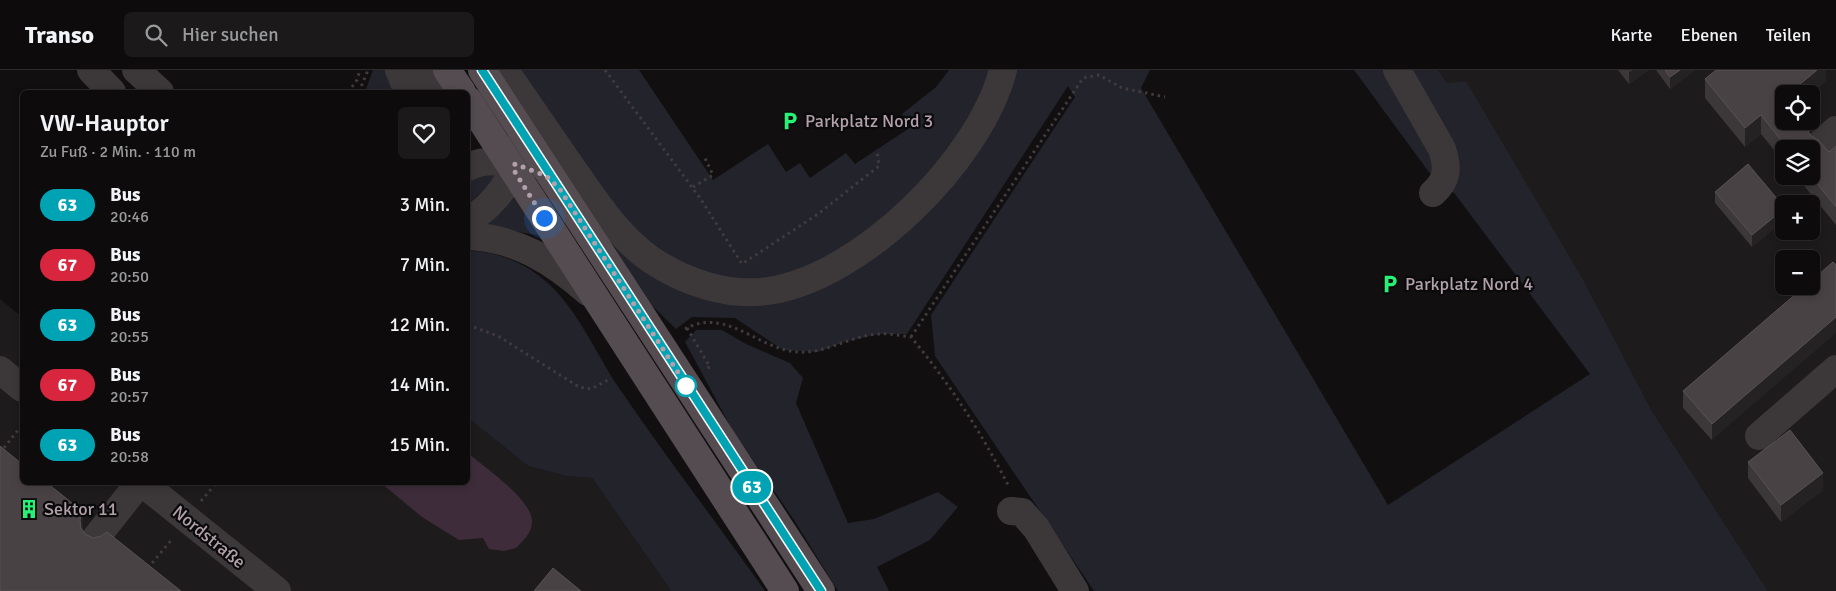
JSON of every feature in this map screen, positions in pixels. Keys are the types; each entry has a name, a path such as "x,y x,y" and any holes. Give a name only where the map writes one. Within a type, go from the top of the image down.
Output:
{"main road":[{"path":"447,70 461,90"},
{"path":"482,70 821,591"},
{"path":"470,103 512,165 595,298 785,591"}],"street":[{"path":"92,70 110,90"},
{"path":"136,70 158,90"},
{"path":"399,70 407,90"},
{"path":"424,70 430,90"},
{"path":"496,70 508,75 610,221 649,258 673,273 718,289 767,291 796,285 824,275 860,253 892,227 955,162 980,123 1003,70"},
{"path":"1397,70 1432,130 1446,162 1443,184 1433,193"},
{"path":"470,220 494,200 507,183 518,141 511,115"},
{"path":"470,166 477,162 512,165 546,176 559,188"},
{"path":"470,236 516,245 538,254 564,271 595,298"},
{"path":"1759,436 1836,369"},
{"path":"0,370 20,386"},
{"path":"95,539 138,485"},
{"name":"Nordstraße","path":"144,485 277,591"},
{"path":"1016,511 1036,528 1075,591"}],"path":[{"path":"350,90 357,80 360,70"},
{"path":"359,90 368,70"},
{"path":"605,70 692,187 742,264 818,214 879,166 877,150"},
{"path":"911,337 1083,78 1098,74 1122,88 1165,97"},
{"path":"692,187 713,175 704,156"},
{"path":"707,368 710,367 686,328 694,322 733,325 783,350 818,352 844,342 879,334 911,337 938,370 980,432 1016,511"},
{"path":"470,326 498,336 579,387 591,389 610,379"},
{"path":"8,460 0,454 20,428"}],"shaded area":[{"path":"373,70 391,70 398,90 366,90"},
{"path":"516,70 639,70 713,180 768,144 786,172 800,163 810,178 846,153 855,164 911,127 902,114 936,87 949,70 1150,70 1141,88 1388,505 1590,374 1455,194 1431,175 1354,70 1438,70 1447,83 1466,81 1585,283 1652,411 1768,591 1094,591 935,356 931,315 1075,97 1068,86 907,334 879,334 844,342 818,352 783,350 735,318 692,317 676,329 647,301 599,222"},
{"path":"1438,70 1836,70 1836,591 1768,591 1652,411 1585,283"},
{"path":"493,174 498,175 470,202 470,181"},
{"path":"515,195 541,236 487,226 487,222 502,212"},
{"path":"470,251 505,257 522,265 538,275 563,299 619,388 765,591 671,591 592,478 566,476 528,466 470,420"},
{"path":"0,299 20,315 20,485 470,485 470,420 528,466 566,476 592,478 671,591 0,591"},
{"path":"696,330 722,330 746,344 790,363 803,378 796,403 848,523 874,519 938,492 958,507 930,540 877,567 889,591 838,591 794,520 733,431 685,342"},
{"path":"470,455 496,475 525,504 530,513 532,526 527,536 516,548 504,551 489,549 483,538 459,540 422,517 383,485 470,485"}],"building":[{"path":"1665,70 1680,70 1670,77"},
{"path":"1716,70 1817,70 1799,85 1775,85 1775,130 1808,130 1810,135 1818,140 1781,140 1761,115 1745,128 1705,79"},
{"path":"1820,142 1829,152 1836,146 1836,207 1818,185 1820,185"},
{"path":"1748,164 1775,196 1775,216 1752,235 1715,192"},
{"path":"1833,262 1836,265 1836,317 1712,424 1683,391 1795,295 1820,295 1820,273"},
{"path":"1790,430 1823,473 1781,505 1748,462"},
{"name":"Sektor 11","path":"0,446 20,462 20,485 50,485 83,512 80,520 81,528 85,534 93,538 107,532 181,591 0,591"},
{"path":"553,568 581,591 534,591"}],"bus line":[{"name":"63","path":"482,70 821,591"}],"place":[{"name":"Parkplatz Nord 3","path":"790,121"},
{"name":"Parkplatz Nord 4","path":"1390,284"},
{"name":"Sektor 11","path":"29,509"}],"route":[{"path":"544,218 513,169 515,164 531,168 546,176 559,188 690,391 686,386"}]}
